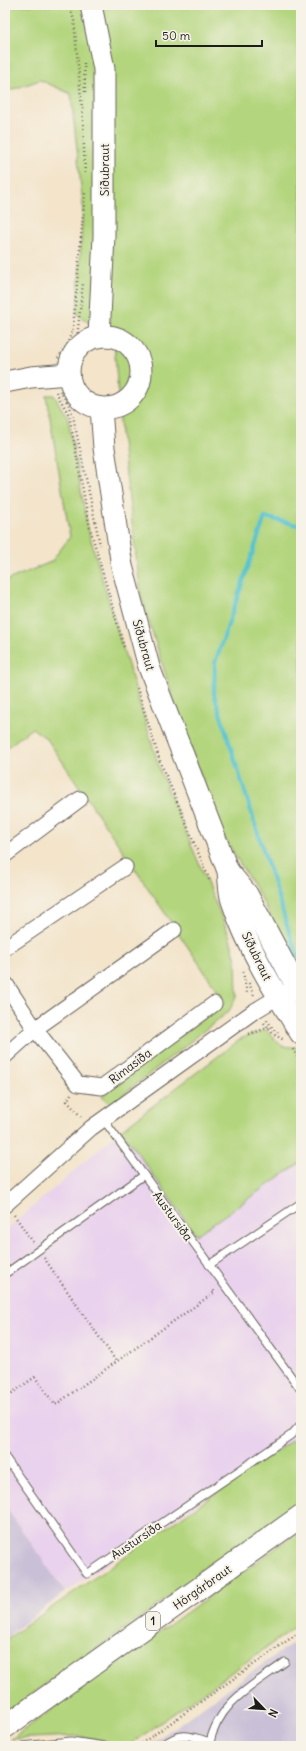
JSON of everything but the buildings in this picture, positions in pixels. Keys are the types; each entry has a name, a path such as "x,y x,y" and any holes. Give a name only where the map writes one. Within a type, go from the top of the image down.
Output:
{"highway":[{"name":"Hörgárbraut","path":"5,1727 301,1516"}],"street":[{"name":"Síðubraut","path":"91,5 104,69 104,236 99,337"},
{"path":"110,336 130,346 140,365 141,376 138,387 132,396 118,405 102,408 92,406 77,395 64,374 76,351 82,344 99,337 110,336"},
{"path":"5,382 31,377 64,374"},
{"name":"Síðubraut","path":"102,408 104,448 124,573 149,667 228,871 231,900 248,940 277,997 292,1040"},
{"path":"5,856 80,799"},
{"path":"5,948 125,867"},
{"name":"Síðubraut","path":"228,871 247,894 298,990"},
{"path":"5,1056 36,1029 174,930"},
{"path":"5,983 36,1029 78,1084"},
{"path":"5,1205 103,1119 246,1016 277,997 298,990"},
{"name":"Rimasíða","path":"78,1084 102,1087 214,1004"}],"lane":[{"name":"Austursíða","path":"103,1119 301,1390"},
{"path":"5,1274 144,1175"},
{"path":"209,1265 301,1203"},
{"name":"Austursíða","path":"5,1457 87,1574 291,1435 301,1424"},
{"path":"162,1746 179,1735 188,1735 209,1744 217,1720 228,1706 286,1662"},
{"path":"22,1746 71,1741 104,1746"}],"path":[{"path":"73,5 80,33"},
{"path":"84,55 85,94"},
{"path":"86,101 89,178"},
{"path":"64,374 60,363 77,338 83,278"},
{"path":"268,1022 271,1027"},
{"path":"264,1023 273,1034 292,1040 301,1062"},
{"path":"78,1084 66,1101 91,1128"},
{"path":"17,1219 116,1361"},
{"path":"5,1398 35,1377 55,1404 215,1292 210,1286"},
{"path":"138,1746 301,1631"}],"shaded area":[{"path":"121,1130 196,1235 301,1162 301,1434 65,1592 5,1506 5,1231"},
{"path":"5,1506 65,1592 5,1638"},
{"path":"301,1637 301,1746 148,1746"}],"green space":[{"path":"5,5 301,5 301,975 261,898 224,837 178,714 141,596 121,434 114,342 77,314 83,206 71,94 40,80 5,92"},
{"path":"46,395 54,395 68,419 88,529 161,773 229,935 236,960 237,996 229,1011 110,1105 102,1096 225,1002 47,739 32,728 5,749 5,581 51,562 70,537"},
{"path":"266,1030 282,1046 301,1048 301,1162 196,1235 121,1130 242,1038"},
{"path":"301,1434 301,1504 5,1713 5,1640"},
{"path":"301,1530 301,1623 128,1746 115,1746 104,1740 73,1736 11,1739"}],"waterway":[{"path":"301,526 265,517 215,663 214,694 292,941 301,962"}]}
